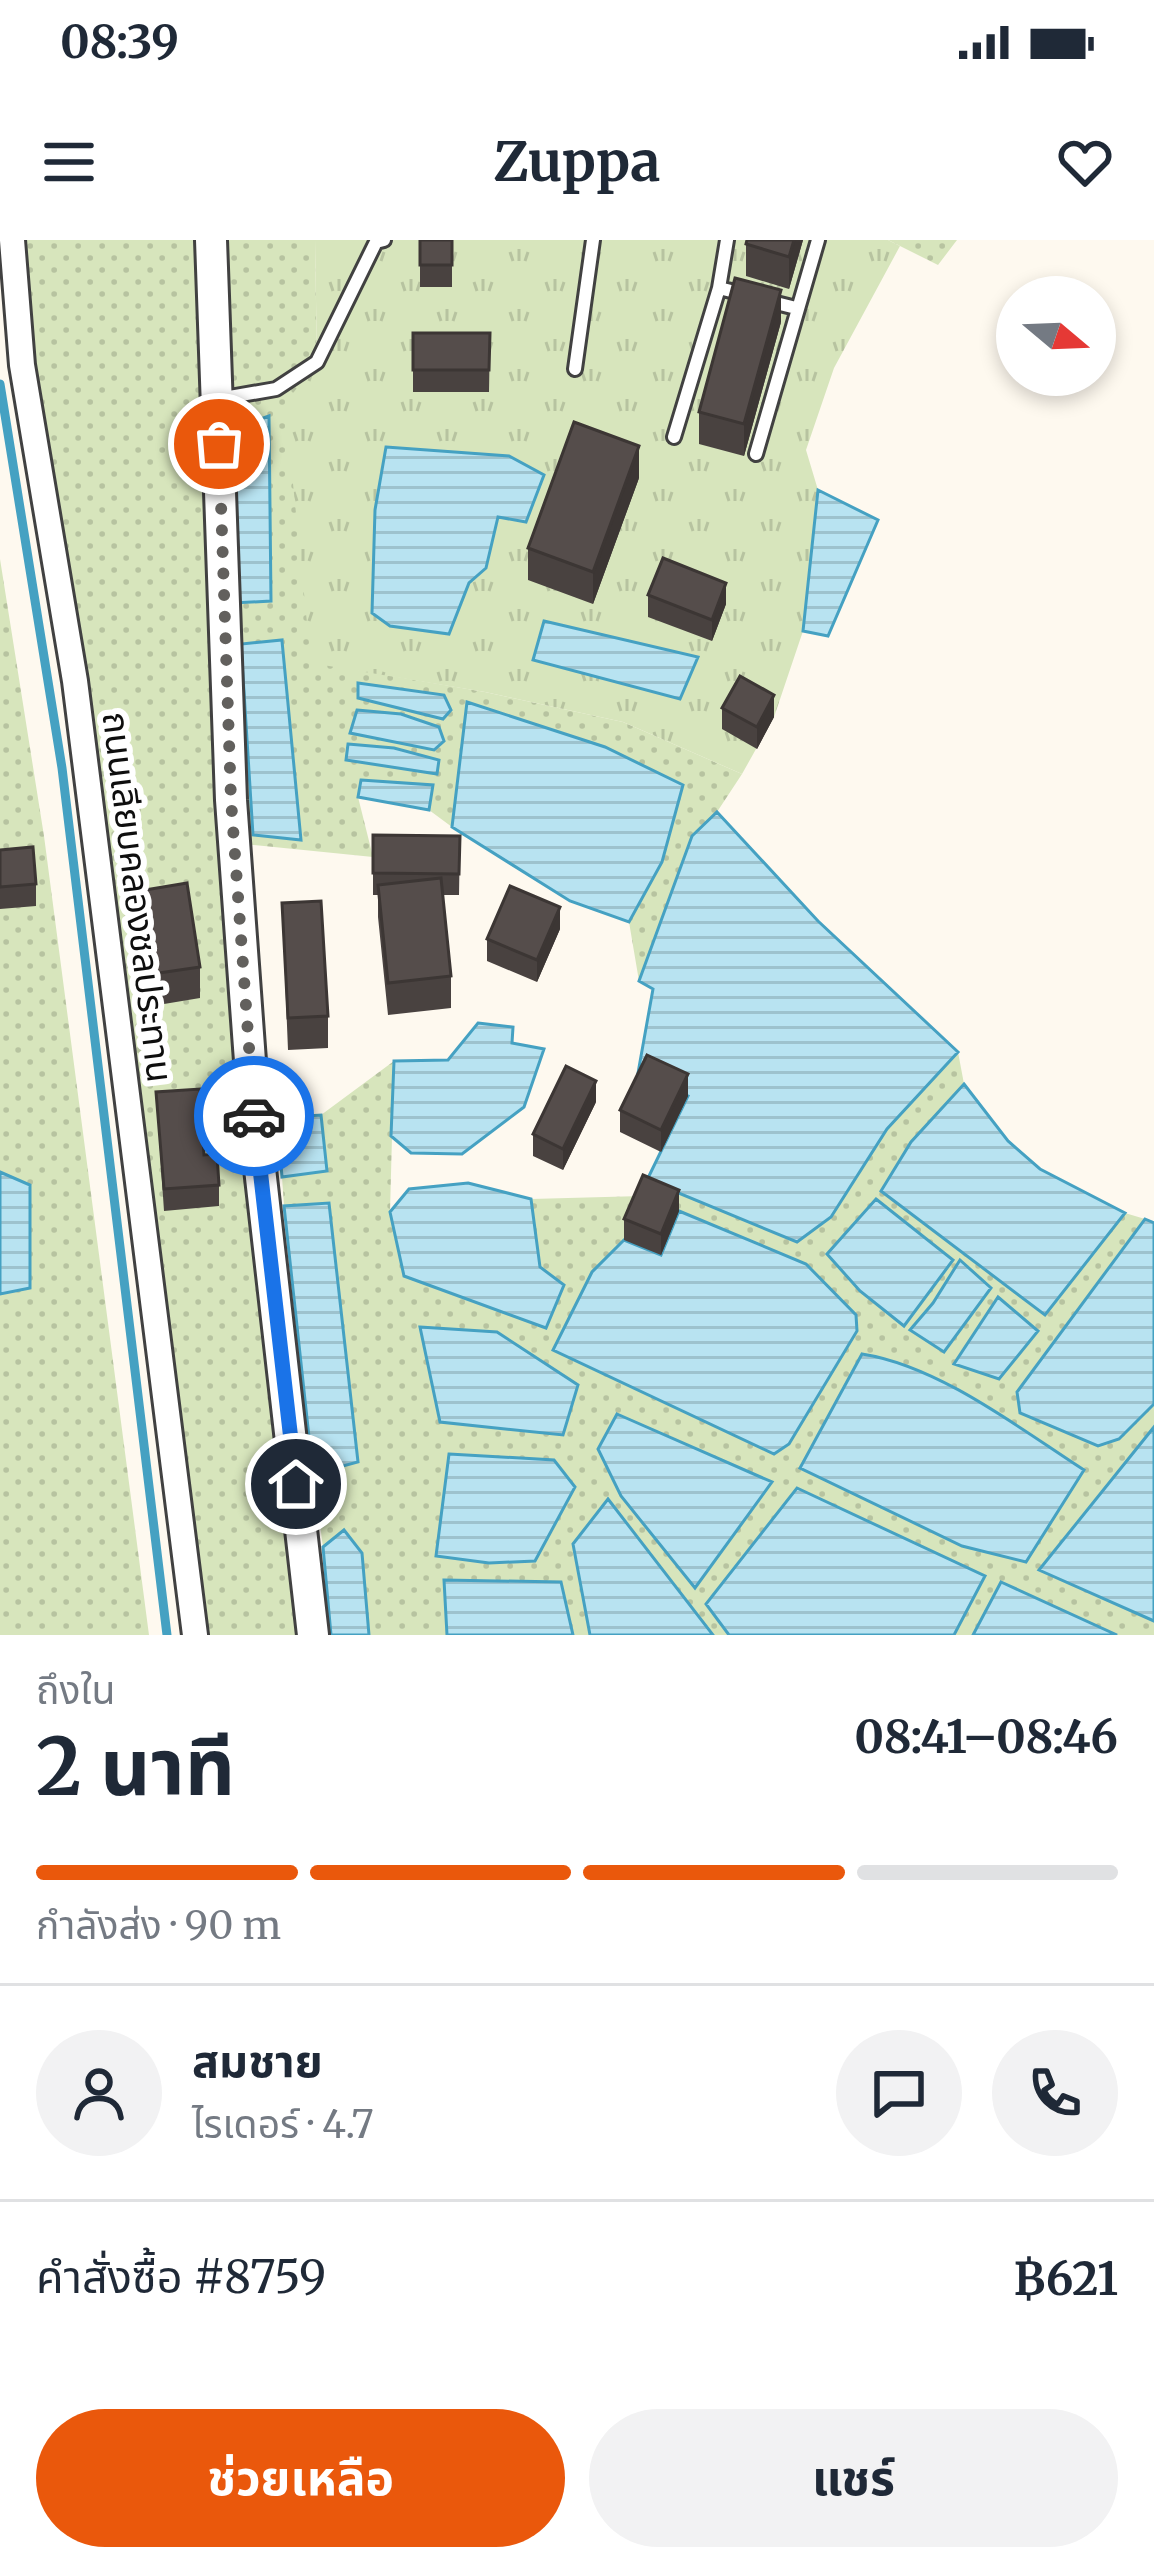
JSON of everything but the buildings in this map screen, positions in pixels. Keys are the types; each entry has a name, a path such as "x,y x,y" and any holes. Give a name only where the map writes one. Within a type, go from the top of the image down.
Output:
{"street":[{"name":"ถนนเลียบคลองชลประทาน","path":"12,240 22,364 75,681 194,1635"},
{"path":"212,240 231,800 254,1116 313,1635"}],"lane":[{"path":"217,400 276,389 317,362 378,240"},
{"path":"575,369 593,240"},
{"path":"674,437 719,287 727,240"},
{"path":"756,454 818,240"},
{"path":"719,287 796,308"}],"green space":[{"path":"12,240 315,240 311,662 623,722 742,774 717,812 692,836 639,981 629,922 662,862 605,747 468,702 452,827 429,810 433,785 361,780 358,797 373,857 235,843 307,1635 192,1635","holes":["269,417 271,601 225,433"]},
{"path":"315,240 888,240 900,246 834,368 806,450 818,490 803,631 774,717 742,774 623,722 485,692 311,663 285,404 317,361"},
{"path":"888,240 957,240 938,265"},
{"path":"0,559 44,836 149,1635 0,1635"},
{"path":"958,1052 964,1084 911,1142 1045,1315 1125,1213 1145,1219 1017,1392 1119,1439 1154,1404 1154,1427 1039,1570 1154,1621 1154,1635 1117,1635 1002,1582 973,1635 954,1635 984,1577 707,1604 729,1635 713,1635 608,1500 574,1544 590,1635 573,1635 561,1582 445,1580 447,1635 369,1635 362,1553 344,1531 323,1547 313,1474 358,1462 328,1203 284,1206 282,1177 327,1171 321,1115 394,1061 390,1212 540,1267 531,1199 642,1196 647,1180 831,1217 887,1129","holes":["642,1197 857,1331 789,1444 774,1454 615,1247 624,1240","933,1303 944,1352 910,1330","449,1455 555,1460 575,1487"]}],"water":[{"path":"269,416 271,601 234,603 225,432"},
{"path":"386,447 509,456 544,475 526,522 498,517 486,568 469,583 449,634 390,626 372,613 375,510"},
{"path":"818,490 878,520 828,636 803,631"},
{"path":"544,621 698,657 680,699 533,660"},
{"path":"282,640 301,840 253,835 241,644"},
{"path":"358,683 444,695 451,710 443,719 358,698"},
{"path":"467,702 605,747 683,785 662,862 629,922 570,901 452,827"},
{"path":"357,710 401,714 439,727 444,741 434,750 350,733"},
{"path":"348,744 394,748 439,760 437,774 346,760"},
{"path":"361,780 433,785 429,810 358,797"},
{"path":"717,812 818,921 958,1052 887,1129 831,1217 797,1242 647,1180 688,1096 638,1073 653,989 639,981 692,836"},
{"path":"478,1023 513,1027 512,1043 544,1049 524,1107 462,1154 411,1153 391,1136 394,1061 448,1060"},
{"path":"964,1084 1008,1141 1040,1169 1125,1213 1045,1315 881,1191 911,1142"},
{"path":"321,1115 327,1171 282,1177 277,1118"},
{"path":"0,1172 30,1185 30,1288 0,1294"},
{"path":"468,1183 531,1199 540,1267 564,1285 546,1328 404,1276 390,1212 409,1189"},
{"path":"876,1199 953,1260 904,1326 860,1291 827,1254"},
{"path":"329,1203 358,1462 313,1474 284,1206"},
{"path":"679,1211 806,1264 856,1315 857,1331 789,1444 774,1454 553,1350 592,1272 624,1240 661,1255"},
{"path":"1145,1219 1154,1223 1154,1404 1119,1439 1098,1446 1020,1413 1017,1392"},
{"path":"960,1260 991,1288 944,1352 910,1330"},
{"path":"998,1297 1038,1331 999,1379 954,1364"},
{"path":"420,1327 497,1332 578,1385 563,1435 440,1422"},
{"path":"862,1354 949,1385 1084,1470 1026,1562 962,1546 800,1468"},
{"path":"617,1414 772,1482 695,1588 621,1496 598,1449"},
{"path":"1154,1427 1154,1621 1039,1570"},
{"path":"449,1454 554,1460 575,1487 535,1561 489,1563 436,1556"},
{"path":"797,1488 985,1576 954,1635 729,1635 706,1604"},
{"path":"608,1499 713,1635 590,1635 573,1544"},
{"path":"344,1530 362,1553 369,1635 331,1635 323,1547"},
{"path":"444,1580 561,1582 573,1635 447,1635"},
{"path":"1001,1582 1117,1635 973,1635"}],"waterway":[{"path":"0,384 62,768 167,1635"}],"way so far":[{"path":"219,444 231,800 254,1116"}],"route":[{"path":"254,1116 296,1484"}]}
